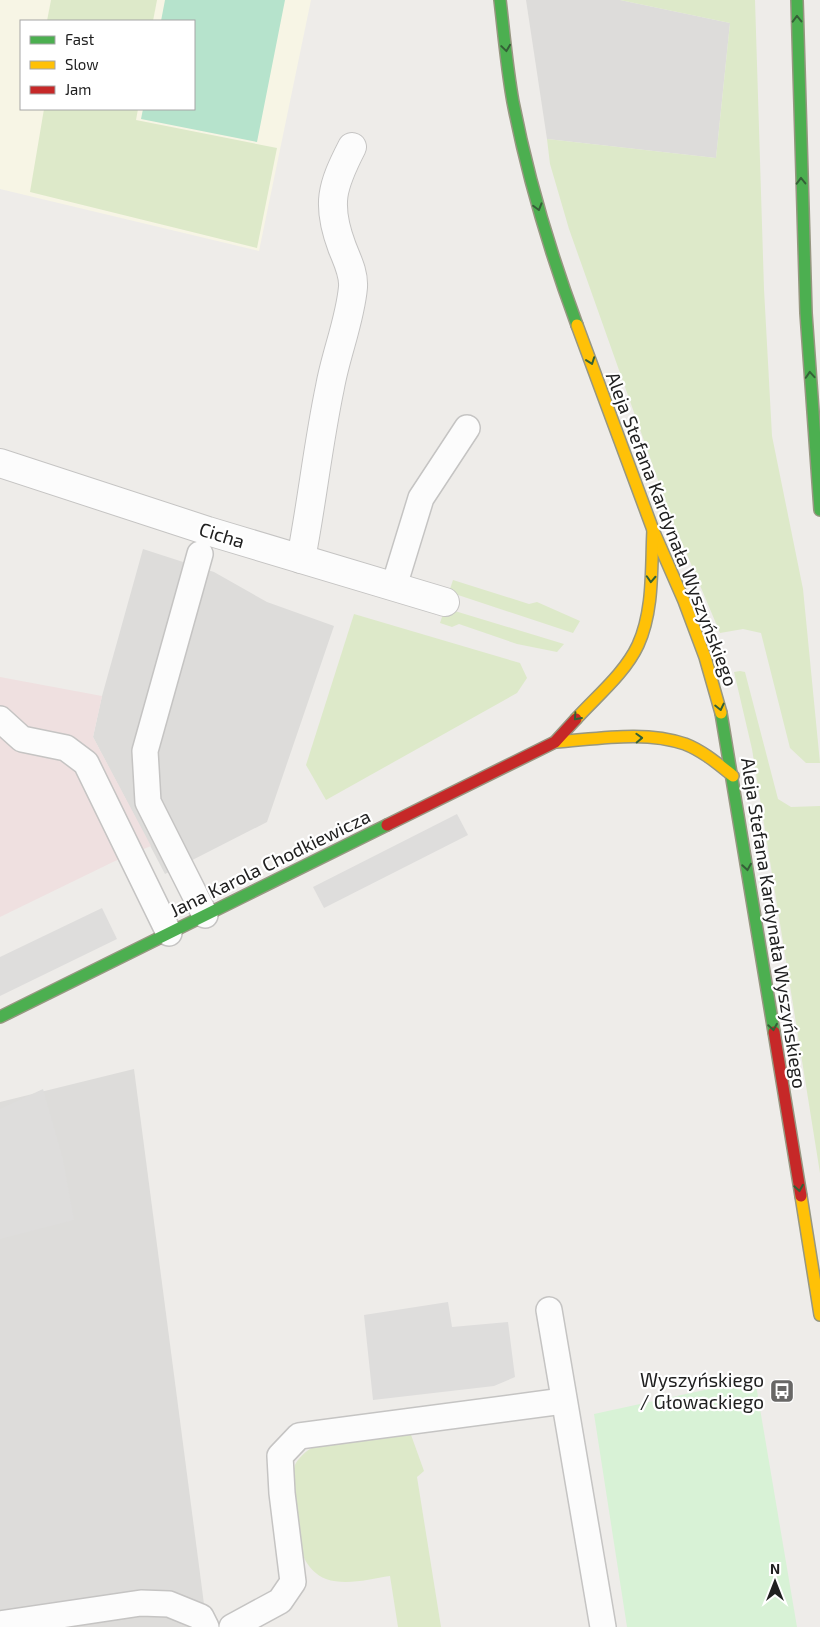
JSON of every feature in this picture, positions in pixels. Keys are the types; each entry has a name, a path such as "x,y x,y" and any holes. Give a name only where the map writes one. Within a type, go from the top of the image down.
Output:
{"main road":[{"name":"Aleja Stefana Kardynała Wyszyńskiego","path":"500,0 513,101 532,187 551,253 653,530 684,601 713,680 733,776 820,1315"},
{"path":"797,0 802,230 820,510"},
{"path":"802,230 816,195"},
{"name":"Jana Karola Chodkiewicza","path":"0,1017 555,742 627,663 638,645 644,627 649,600 653,530"},
{"name":"Jana Karola Chodkiewicza","path":"555,742 656,738 684,744 705,755 733,776"}],"street":[{"path":"301,559 324,414 333,369 350,310 353,285 350,268 332,216 336,178 352,147"},
{"name":"Cicha","path":"0,463 301,559 445,602"}],"lane":[{"path":"394,586 421,498 467,428"},
{"path":"200,554 144,751 148,802 205,915"},
{"path":"0,719 22,739 66,748 86,763 170,933"},
{"path":"549,1310 602,1627"},
{"path":"232,1627 280,1601 293,1582 282,1493 280,1456 299,1436 563,1401"},
{"path":"0,1624 141,1603 169,1604 201,1617 206,1627"}],"shaded area":[{"path":"0,0 311,0 259,251 0,189"},
{"path":"526,0 620,0 730,23 716,158 547,139"},
{"path":"143,549 214,572 267,602 334,626 267,822 165,874 93,737 102,696"},
{"path":"0,677 102,696 93,737 151,846 115,861 0,917"},
{"path":"457,814 468,835 324,908 313,887"},
{"path":"102,908 117,939 0,996 0,957"},
{"path":"134,1069 207,1627 0,1627 0,1102"},
{"path":"43,1089 63,1159 74,1220 0,1239 0,1109"},
{"path":"448,1302 452,1327 508,1322 515,1377 494,1386 373,1400 364,1315"}],"green space":[{"path":"51,0 157,0 153,20 47,20"},
{"path":"165,0 285,0 257,142 141,119 143,110 195,110 195,20 161,20"},
{"path":"620,0 755,0 764,289 772,436 803,589 820,763 806,763 790,748 761,633 743,629 720,633 670,514 569,229 550,164 547,139 716,158 730,23"},
{"path":"44,110 138,110 136,120 277,148 257,248 30,192"},
{"path":"453,580 529,604 537,602 580,621 573,633 449,592"},
{"path":"445,608 564,644 557,652 517,644 459,624 452,627 440,623"},
{"path":"354,614 520,663 527,678 517,693 326,800 306,765"},
{"path":"734,672 745,672 778,799 791,807 820,806 820,1173 752,749"},
{"path":"755,1379 797,1627 627,1627 594,1414"},
{"path":"410,1432 424,1471 417,1477 441,1627 398,1627 390,1576 342,1582 326,1579 312,1570 304,1559 296,1523 293,1473 296,1463 306,1452 319,1444 344,1438"}],"traffic: fast":[{"path":"500,0 507,64 519,131 549,243 577,325"},
{"path":"797,0 806,313 820,510"},
{"path":"721,713 774,1032"},
{"path":"0,1017 387,825"}],"traffic: slow":[{"path":"577,325 653,530 684,601 705,657 721,713"},
{"path":"576,719 618,675 638,645 647,617 649,603 653,530"},
{"path":"555,742 637,736 670,740 698,750 733,776"},
{"path":"801,1196 820,1315"}],"traffic: jam":[{"path":"387,825 555,742 576,719"},
{"path":"774,1032 801,1196"}],"place":[{"name":"Wyszyńskiego / Głowackiego","path":"782,1391"}]}
